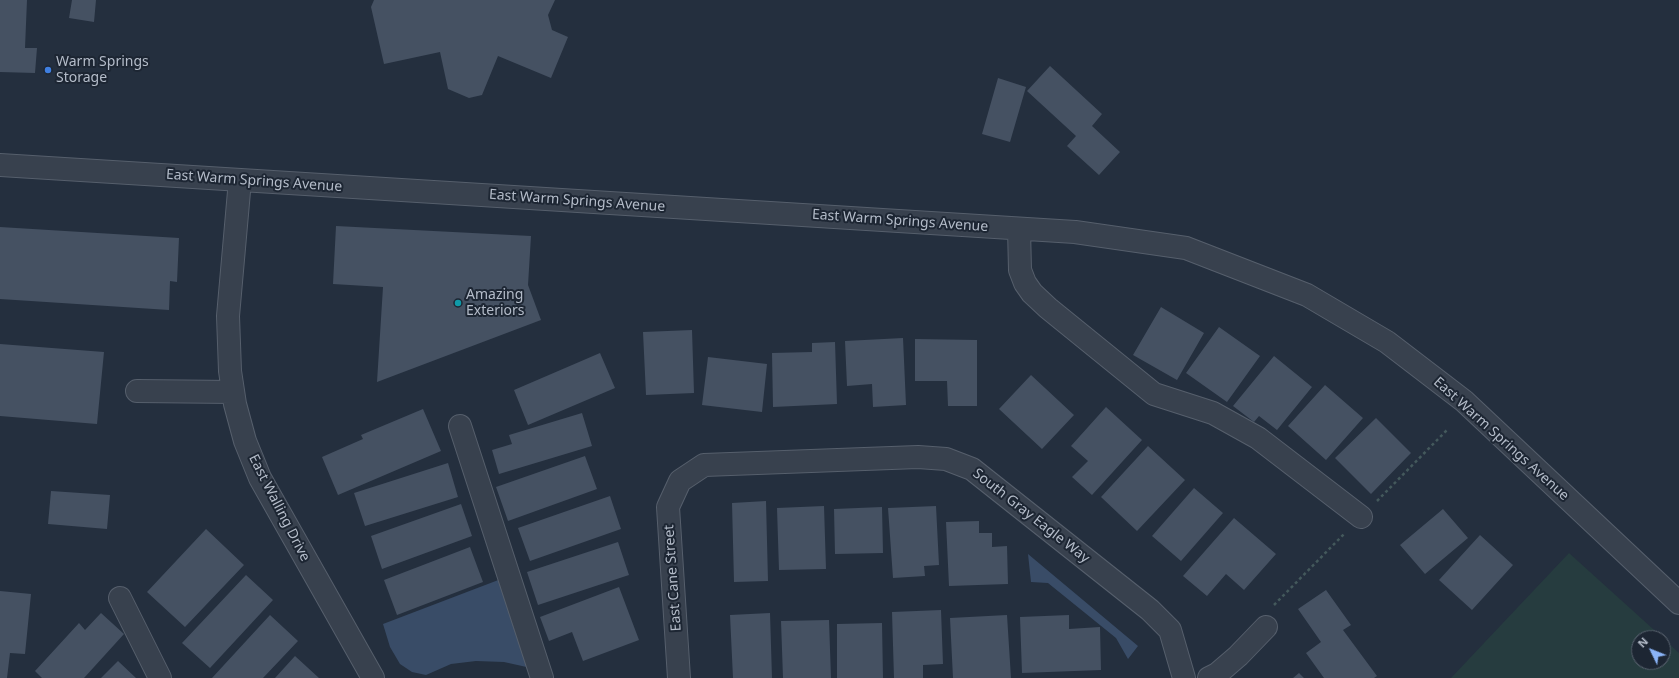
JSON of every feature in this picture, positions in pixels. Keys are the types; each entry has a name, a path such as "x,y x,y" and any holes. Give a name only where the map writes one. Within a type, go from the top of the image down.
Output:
{"street":[{"name":"East Warm Springs Avenue","path":"0,165 1075,232 1186,248 1307,295 1387,342 1464,401 1679,604"},
{"name":"East Walling Drive","path":"240,180 228,316 230,371 233,392 245,441 260,478 373,678"},
{"path":"1019,229 1020,270 1032,293 1048,308 1154,394 1213,413 1258,438 1361,517"},
{"path":"137,391 233,392"},
{"path":"460,426 542,678"},
{"name":"South Gray Eagle Way","path":"680,481 704,466 712,465 918,457 946,459 972,469 1150,610 1170,630 1184,678"},
{"name":"East Cane Street","path":"680,481 668,507 680,678"},
{"path":"120,598 160,678"},
{"path":"1209,678 1217,674 1238,656 1266,627"}],"green space":[{"path":"1569,553 1654,630 1631,630 1631,670 1671,670 1671,646 1679,653 1679,678 1451,678"}],"water":[{"path":"1028,554 1138,646 1128,659 1116,638 1048,583 1031,582"},
{"path":"501,579 531,668 504,662 476,661 451,664 426,675 412,672 400,664 390,647 383,624"}],"building":[{"path":"0,0 27,0 25,48 37,48 35,73 0,72"},
{"path":"72,0 96,0 94,22 69,18"},
{"path":"374,0 555,0 548,15 552,30 568,37 551,78 498,56 482,95 469,98 448,89 440,52 384,64 371,7"},
{"path":"1050,66 1102,114 1092,126 1120,152 1099,175 1067,146 1076,136 1027,91"},
{"path":"998,78 1026,87 1010,142 982,134"},
{"name":"Amazing Exteriors","path":"336,226 531,236 528,285 541,320 377,382 383,287 333,284"},
{"path":"0,227 179,238 177,282 170,281 169,310 0,299"},
{"path":"1161,307 1204,333 1177,380 1133,355"},
{"path":"1219,327 1260,356 1227,402 1186,373"},
{"path":"692,330 694,393 646,395 643,332"},
{"path":"903,338 906,405 873,407 872,384 847,386 845,341"},
{"path":"915,339 977,340 977,406 948,406 947,381 915,381"},
{"path":"835,342 837,404 773,407 772,353 812,352 812,343"},
{"path":"0,344 104,352 97,424 0,416"},
{"path":"600,353 615,388 528,425 514,390"},
{"path":"1274,356 1312,387 1277,430 1259,416 1254,422 1233,406"},
{"path":"708,357 767,364 762,412 702,405"},
{"path":"1031,375 1074,415 1042,449 999,409"},
{"path":"1325,385 1363,418 1326,460 1288,426"},
{"path":"1106,407 1142,440 1092,495 1072,477 1088,461 1071,446"},
{"path":"423,409 441,451 338,495 322,457 363,439 361,435"},
{"path":"582,413 592,446 499,474 492,450 512,444 509,435"},
{"path":"1376,418 1411,453 1371,494 1335,458"},
{"path":"1148,446 1185,480 1137,531 1101,497"},
{"path":"585,456 597,489 508,521 496,487"},
{"path":"448,463 458,497 365,526 354,493"},
{"path":"1194,488 1223,513 1181,561 1152,536"},
{"path":"51,491 110,495 107,529 48,524"},
{"path":"610,496 621,529 530,561 518,528"},
{"path":"766,501 768,581 734,582 732,503"},
{"path":"461,504 472,536 382,569 371,536"},
{"path":"824,506 826,569 779,570 777,508"},
{"path":"936,506 939,565 924,566 925,576 893,578 888,508"},
{"path":"882,507 883,553 835,554 834,509"},
{"path":"1443,509 1468,538 1425,574 1400,545"},
{"path":"1234,518 1276,554 1244,590 1226,574 1207,596 1183,576"},
{"path":"979,521 979,533 992,533 992,547 1007,546 1008,584 949,586 946,522"},
{"path":"206,529 244,565 185,627 147,592"},
{"path":"1480,535 1513,565 1472,610 1439,580"},
{"path":"618,542 629,575 538,605 527,572"},
{"path":"470,547 483,582 397,615 384,580"},
{"path":"246,575 273,600 210,668 182,643"},
{"path":"619,587 639,640 583,661 572,632 549,641 540,617"},
{"path":"1326,590 1351,625 1343,630 1377,676 1374,678 1324,678 1306,653 1321,642 1298,609"},
{"path":"0,591 31,594 25,654 10,653 7,678 0,678"},
{"path":"941,610 943,664 923,665 923,678 894,678 892,612"},
{"path":"101,613 124,634 84,678 42,678 35,671 79,623 85,630"},
{"path":"770,613 772,678 733,678 730,615"},
{"path":"270,615 298,641 263,678 212,678"},
{"path":"1007,615 1011,678 953,678 950,618"},
{"path":"1069,615 1069,629 1100,627 1101,670 1022,673 1020,617"},
{"path":"829,620 831,678 783,678 781,621"},
{"path":"882,623 883,678 837,678 837,624"},
{"path":"295,656 319,678 275,678"},
{"path":"118,661 136,678 101,678"},
{"path":"1299,673 1304,678 1293,678"}],"place":[{"name":"Warm Springs Storage","path":"48,70"},
{"name":"Amazing Exteriors","path":"458,303"}]}
